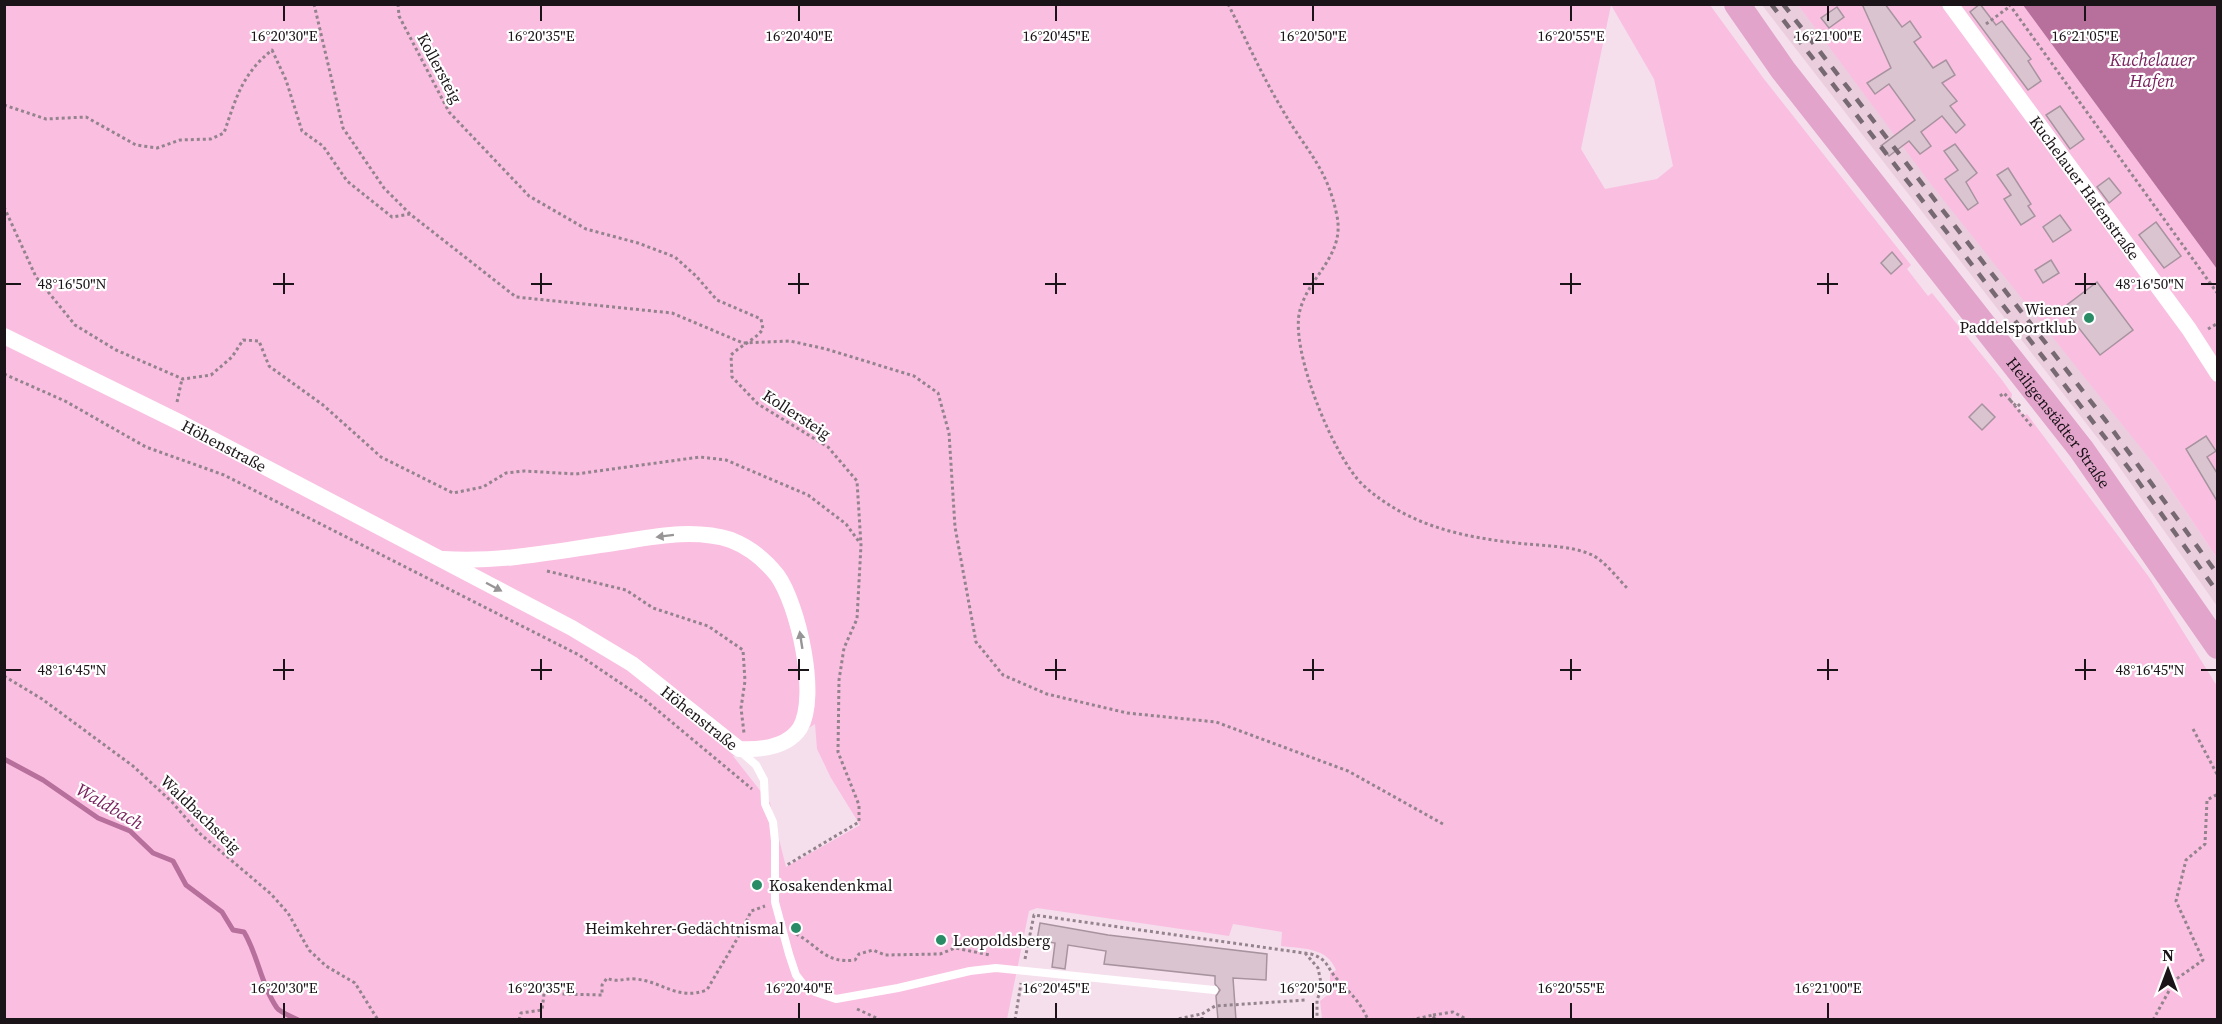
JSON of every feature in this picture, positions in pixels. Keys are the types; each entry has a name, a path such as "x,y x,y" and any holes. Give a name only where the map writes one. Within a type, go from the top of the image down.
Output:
{"main road":[{"name":"Heiligenstädter Straße","path":"1737,4 1783,70 2081,449 2217,646"}],"street":[{"name":"Kuchelauer Hafenstraße","path":"1950,4 2188,329 2217,374"},
{"name":"Höhenstraße","path":"4,336 183,424 572,628 632,664 739,749 761,750 777,744 799,729 806,714 808,692 800,635 792,605 778,576 758,555 732,541 706,534 671,534 502,559 443,560"}],"lane":[{"path":"739,749 756,765 764,780 765,804 773,822 775,902 796,975 815,992 836,999 898,988 970,971 996,968 1214,990"}],"path":[{"path":"314,4 343,128 384,188 410,214 516,297 672,313 743,343 790,341 826,349 914,376 938,393 949,433 955,527 976,642 1003,675 1047,694 1127,713 1216,722 1348,771 1443,824"},
{"name":"Kollersteig","path":"398,4 399,16 449,112 529,196 586,229 638,243 675,257 717,300 761,319 763,328 757,337 743,343 731,355 732,377 758,404 828,447 857,481 861,545 857,619 844,648 839,680 838,752 859,805 858,822 775,873"},
{"path":"1228,4 1283,112 1321,167 1336,208 1337,242 1330,261 1307,294 1300,310 1298,334 1310,383 1348,470 1365,487 1428,525 1473,539 1561,547 1593,555 1628,590"},
{"path":"1972,34 2009,5 2217,294"},
{"path":"4,105 46,119 86,117 136,145 157,148 180,140 211,139 224,133 239,87 258,62 272,50 286,80 302,131 323,146 346,181 392,217 410,214"},
{"path":"4,207 15,224 36,277 75,325 116,350 183,379 211,375 232,357 243,340 260,341 269,366 323,405 381,456 453,493 483,487 506,473 524,471 576,474 606,468 709,458 726,460 808,495 846,524 861,545"},
{"path":"4,374 65,401 146,447 224,475 579,655 644,699 756,792 765,804"},
{"path":"183,379 177,400 183,424"},
{"path":"2000,396 2004,393 2011,401"},
{"path":"2024,416 2033,428"},
{"path":"538,571 626,590 653,608 708,626 743,650 746,681 741,708 746,730 739,749"},
{"name":"Waldbachsteig","path":"4,676 42,699 133,766 172,802 198,832 271,894 288,914 309,950 326,966 356,982 378,1020"},
{"path":"2193,729 2217,776"},
{"path":"2153,1020 2175,980 2203,960 2176,901 2186,860 2205,844 2207,800 2217,794"},
{"path":"519,1020 520,1013 542,1010 545,986 562,994 602,995 602,985 607,978 613,981 636,979 668,990 694,995 707,990 726,956 736,945 751,911 775,902"},
{"path":"1031,921 1034,915 1322,957 1334,976 1359,1000 1368,1020"},
{"path":"784,938 797,934 821,954 841,962 855,960 859,954 873,950 885,955 940,954 955,948 1002,958"},
{"path":"1305,953 1318,968 1322,987 1317,1000 1317,1020"},
{"path":"836,999 881,1020"},
{"path":"1173,1020 1202,1014 1215,1006 1306,1000"},
{"path":"1411,1020 1454,1012 1468,1020"},
{"path":"1202,1014 1202,1020"}],"shaded area":[{"path":"4,5 1611,5 1710,5 1764,79 1911,265 1907,269 1928,296 1932,293 2002,380 2012,394 2011,401 2024,416 2027,414 2149,577 2217,686 2217,1019 1322,1019 1320,1001 1330,993 1330,973 1336,970 1332,962 1320,953 1281,946 1282,932 1233,924 1229,936 1037,908 1029,911 1007,1019 5,1019","holes":["1611,5 1654,79 1673,166 1657,179 1605,189 1581,149","815,724 817,749 831,778 860,825 786,867 770,803 733,756 769,754"]},
{"path":"1762,5 1798,5 2156,467 2217,558 2217,606 2113,458"},
{"path":"1798,5 2023,5 2217,269 2217,558 2156,467 1930,183"}],"water":[{"name":"Kuchelauer Hafen","path":"2023,5 2217,5 2217,269"}],"building":[{"path":"1862,4 1885,4 1902,27 1910,21 1921,37 1914,42 1933,68 1946,60 1955,75 1942,83 1957,101 1950,106 1965,125 1956,133 1942,116 1921,132 1931,146 1920,154 1909,141 1889,156 1881,146 1915,120 1889,84 1875,94 1867,83 1891,68"},
{"path":"1980,4 1996,25 2002,21 2031,59 2028,61 2041,81 2028,90 1970,12"},
{"path":"1837,7 1844,17 1829,28 1821,18"},
{"path":"2060,106 2084,139 2070,149 2046,115"},
{"path":"1955,144 1977,173 1966,182 1978,203 1968,210 1945,179 1958,170 1944,151"},
{"path":"2008,168 2031,204 2028,206 2035,216 2021,225 2004,199 2011,195 1997,175"},
{"path":"2109,178 2121,193 2109,203 2097,187"},
{"path":"2060,215 2071,230 2053,242 2043,227"},
{"path":"2156,222 2181,256 2164,268 2139,235"},
{"path":"1892,252 1902,264 1891,274 1881,263"},
{"path":"2051,260 2059,273 2043,283 2035,270"},
{"name":"Wiener Paddelsportklub","path":"2097,282 2133,330 2100,355 2063,308"},
{"path":"1982,404 1995,417 1982,430 1969,417"},
{"path":"2206,436 2216,451 2207,457 2217,473 2217,501 2186,449"},
{"path":"1040,923 1108,935 1267,954 1266,980 1233,978 1236,1020 1218,1020 1216,996 1220,990 1215,984 1215,976 1104,964 1106,951 1068,945 1065,969 1052,967 1055,943 1037,940"}],"waterway":[{"name":"Waldbach","path":"4,759 43,780 98,818 130,831 153,853 173,861 186,885 222,912 233,930 244,932 267,990 277,1008 298,1020"}],"railway":[{"path":"1771,4 2130,470 2218,593"},
{"path":"1783,4 2106,421 2218,575"}],"place":[{"name":"Wiener Paddelsportklub","path":"2089,318"},
{"name":"Kosakendenkmal","path":"757,885"},
{"name":"Heimkehrer-Gedächtnismal","path":"796,928"},
{"name":"Leopoldsberg","path":"941,940"}]}
